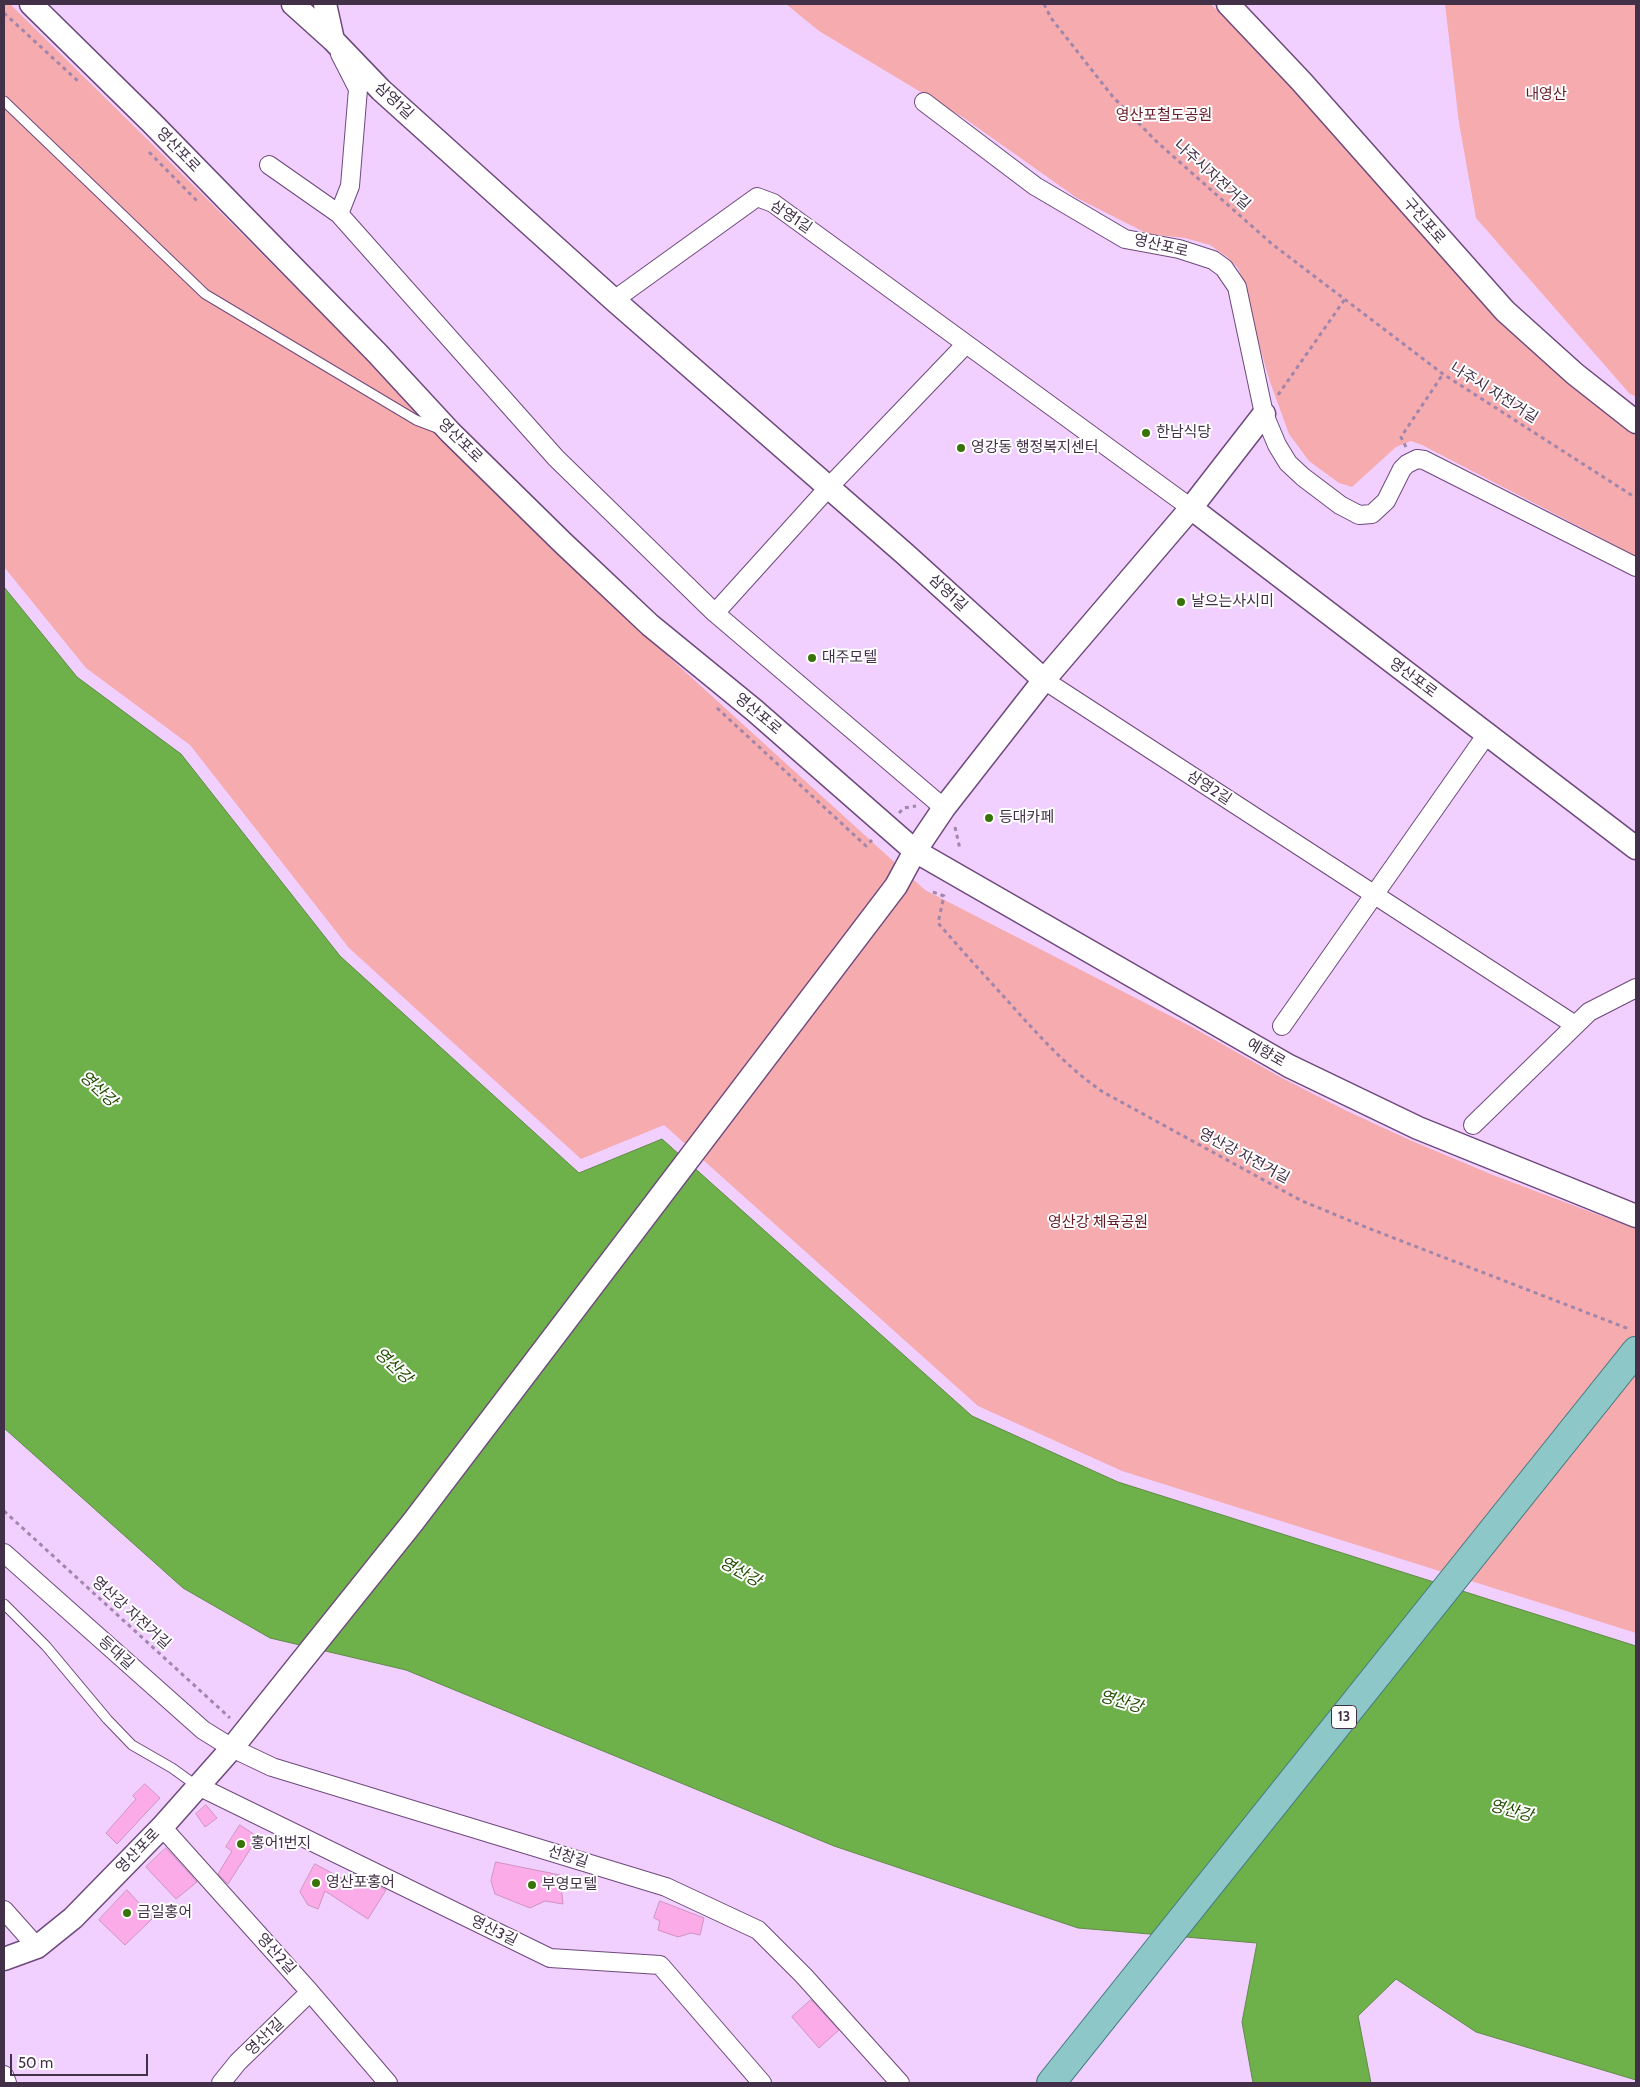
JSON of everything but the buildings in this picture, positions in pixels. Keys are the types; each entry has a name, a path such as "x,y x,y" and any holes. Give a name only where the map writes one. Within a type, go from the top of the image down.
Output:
{"main road":[{"name":"13","path":"1051,2083 1636,1352"}],"street":[{"name":"영산포로","path":"4,1959 37,1947 73,1918 162,1827 232,1748 413,1522 896,886 915,851 754,710 650,625 562,542 450,432 288,263 31,4"},
{"name":"삼영1길","path":"293,4 334,40 381,90 614,300 920,568 1044,680"},
{"name":"삼영1길","path":"325,4 334,40"},
{"name":"구진포로","path":"1228,4 1301,80 1505,312 1575,374 1636,422"},
{"path":"334,40 358,89 350,186 339,214"},
{"name":"영산포로","path":"924,102 1035,186 1125,238 1179,249 1213,260 1224,268 1237,287 1242,302 1264,414 1277,445 1288,463 1302,477 1340,505 1359,515 1372,514 1386,501 1402,469 1411,460"},
{"path":"269,165 339,214 556,458 715,613 944,808"},
{"name":"삼영1길","path":"614,300 757,196 773,203 1190,508"},
{"path":"715,613 828,488 966,344"},
{"path":"915,851 944,808 1044,680 1190,508 1264,414"},
{"path":"1411,460 1424,460 1636,567"},
{"name":"영산포로","path":"1190,508 1636,848"},
{"name":"삼영2길","path":"1044,680 1575,1025"},
{"path":"1282,1026 1487,734"},
{"name":"예향로","path":"915,851 1199,1015 1313,1078 1418,1128 1636,1216"},
{"path":"1473,1125 1589,1012 1636,988"},
{"name":"등대길","path":"4,1552 203,1730 232,1748"},
{"name":"선창길","path":"232,1748 272,1767 666,1887 758,1930 804,1976 900,2083"},
{"name":"영산3길","path":"198,1786 550,1958 660,1965 762,2083"},
{"name":"영산2길","path":"162,1827 310,1992 388,2083"},
{"path":"4,1910 37,1947"},
{"name":"영산1길","path":"221,2083 238,2062 310,1992"},
{"path":"4,2075 7,2083"}],"lane":[{"path":"4,101 205,294 416,420 450,432"},
{"path":"4,1604 46,1646 107,1719 132,1745 172,1768 198,1786"}],"path":[{"name":"나주시자전거길","path":"1044,4 1051,18 1108,91 1157,142 1272,244 1345,299"},
{"name":"나주시 자전거길","path":"1345,299 1443,374 1636,498"},
{"path":"1264,414 1345,299"},
{"path":"1411,460 1401,437 1443,374"},
{"name":"영산강 자전거길","path":"933,892 944,896 938,923 1045,1044 1079,1075 1103,1092 1302,1201 1602,1320 1636,1331"},
{"name":"영산강 자전거길","path":"4,1511 249,1726"}],"green space":[{"name":"영산강 체육공원","path":"4,4 10,4 556,548 669,657 925,890 1192,1027 1282,1078 1347,1111 1493,1175 1636,1229 1636,1633 1122,1471 978,1406 664,1125 581,1159 349,948 190,745 86,668 4,567"},
{"name":"영산포철도공원","path":"786,4 1211,4 1324,121 1413,224 1529,345 1611,416 1636,435 1636,556 1411,441 1396,447 1352,487 1339,483 1309,461 1289,434 1270,382 1250,313 1245,285 1238,268 1227,257 1210,245 1185,238 1148,234 1077,198 964,118 819,31"},
{"name":"내영산","path":"1445,4 1636,4 1636,397 1629,393 1476,218 1459,123"}],"water":[{"name":"영산강","path":"4,587 77,677 181,754 340,956 579,1173 662,1139 972,1416 1118,1482 1636,1646 1636,2080 1476,2032 1396,1979 1358,2016 1371,2083 1253,2083 1242,2022 1257,1943 1078,1928 834,1846 406,1670 270,1638 183,1588 4,1428"}],"place":[{"name":"한남식당","path":"1146,433"},
{"name":"영강동 행정복지센터","path":"961,448"},
{"name":"날으는사시미","path":"1181,602"},
{"name":"대주모텔","path":"812,658"},
{"name":"등대카페","path":"989,818"},
{"name":"홍어1번지","path":"241,1844"},
{"name":"영산포홍어","path":"316,1883"},
{"name":"부영모텔","path":"532,1885"},
{"name":"금일홍어","path":"127,1913"}]}
